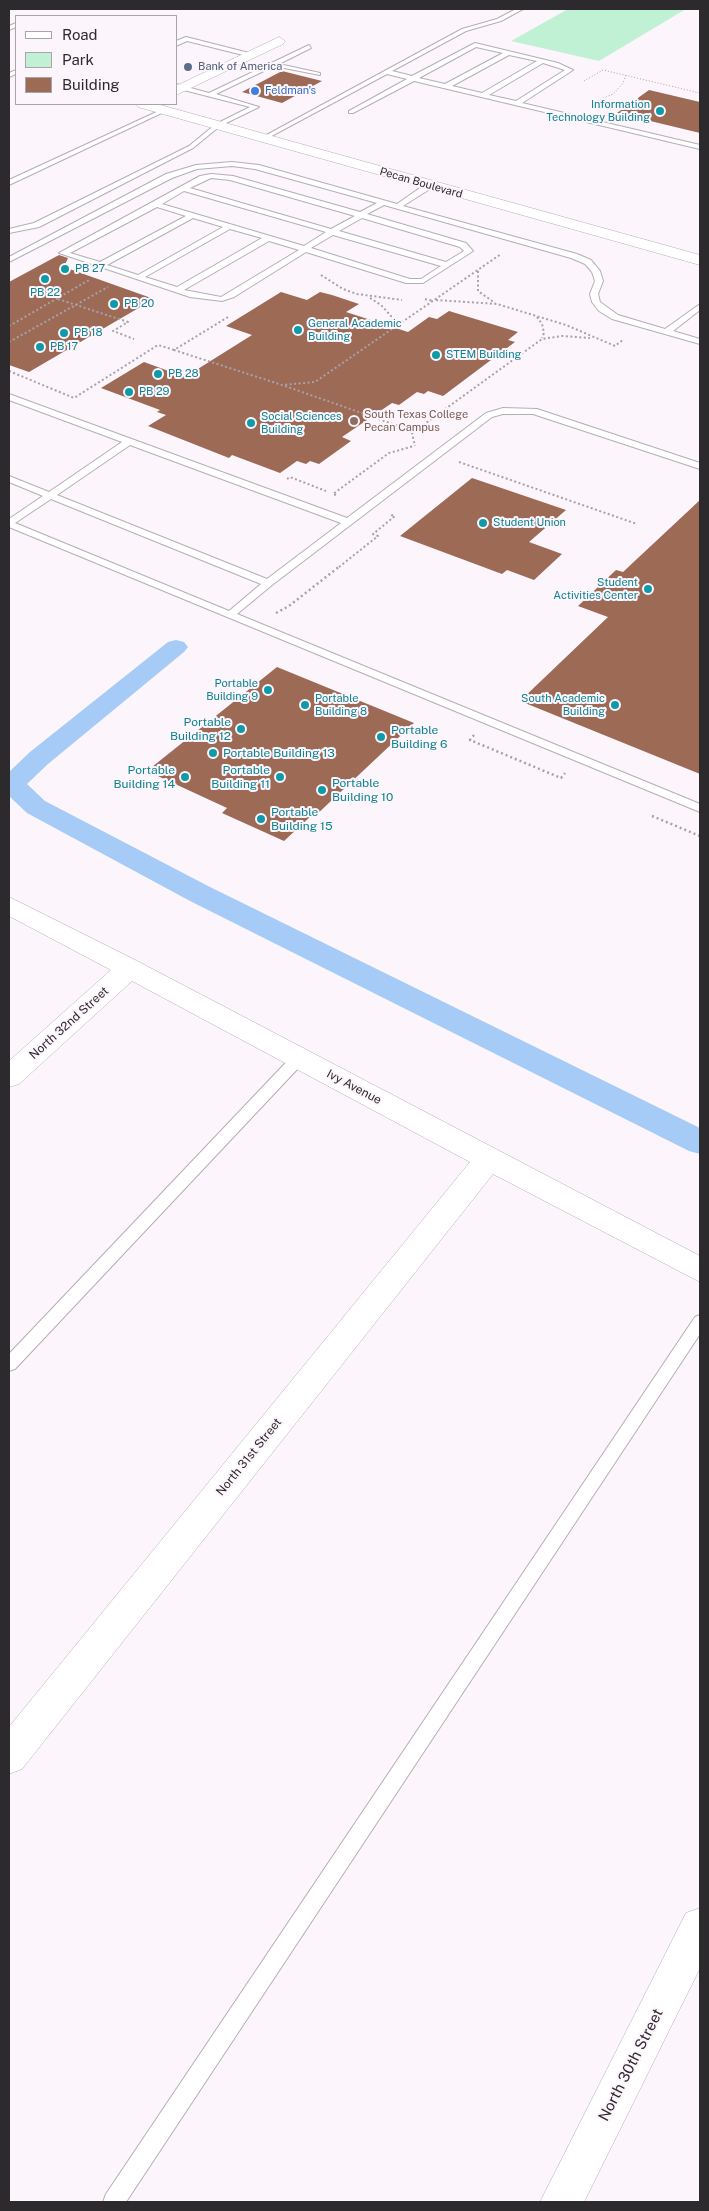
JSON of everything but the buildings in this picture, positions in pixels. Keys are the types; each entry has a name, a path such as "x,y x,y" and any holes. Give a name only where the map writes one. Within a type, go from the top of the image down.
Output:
{"street":[{"path":"178,88 250,58 279,41"},
{"name":"Pecan Boulevard","path":"149,105 700,260"},
{"name":"Ivy Avenue","path":"9,904 700,1270"},
{"name":"North 32nd Street","path":"9,1077 130,968"},
{"name":"North 31st Street","path":"9,1756 489,1158"},
{"name":"North 30th Street","path":"562,2202 700,1927"}],"lane":[{"path":"264,138 464,30 499,20 520,9"},
{"path":"178,43 186,39 250,58"},
{"path":"447,39 456,41"},
{"path":"466,43 566,67 570,70 518,103"},
{"path":"351,112 475,45"},
{"path":"209,94 309,47"},
{"path":"447,86 508,53"},
{"path":"483,95 542,61"},
{"path":"263,62 318,74"},
{"path":"386,72 700,147"},
{"path":"9,231 36,225 191,147 218,125 256,107 209,94 178,88"},
{"path":"9,183 165,110"},
{"path":"51,248 169,176 196,167 232,164 256,167 569,255 588,262 596,272 599,281 594,294 596,302 602,309 615,316 700,342"},
{"path":"9,260 51,248 156,204 184,188 212,176 230,178 361,215 468,248 469,250 417,282 156,204"},
{"path":"396,207 430,185"},
{"path":"184,188 447,265"},
{"path":"51,248 178,290 206,298 222,299 382,203"},
{"path":"100,265 193,215"},
{"path":"139,277 230,226"},
{"path":"178,290 268,238"},
{"path":"667,332 700,306"},
{"path":"9,397 348,522"},
{"path":"230,615 268,583 489,415 503,411 534,410 700,466"},
{"path":"9,523 128,442"},
{"path":"9,479 268,583"},
{"path":"9,523 700,808"},
{"path":"9,1364 299,1058"},
{"path":"114,2202 700,1322"}],"path":[{"path":"581,80 585,81 603,70 700,93"},
{"path":"588,104 612,94 623,83 626,75"},
{"path":"9,371 74,398 158,345 282,385 315,382 505,252"},
{"path":"318,271 343,289 368,296 408,300"},
{"path":"478,271 478,291 497,304"},
{"path":"9,326 95,277"},
{"path":"9,342 114,283"},
{"path":"368,296 382,306 391,316 390,320 400,324"},
{"path":"417,298 433,301 497,304 581,331 593,338 615,346 628,336"},
{"path":"58,299 128,322 113,331 134,339"},
{"path":"174,350 236,312"},
{"path":"537,316 542,324 544,333 542,339"},
{"path":"412,433 419,430 542,339 562,336 593,338"},
{"path":"272,616 289,606 378,536 373,534 395,516 333,494 389,453 415,446"},
{"path":"652,816 700,836"}],"green space":[{"path":"568,9 686,9 599,61 511,41"}],"waterway":[{"path":"12,784 39,758 176,647"},
{"path":"12,784 36,807 200,894 700,1142"}],"place":[{"name":"Bank of America","path":"188,67"},
{"name":"Feldman's","path":"255,91"},
{"name":"Information Technology Building","path":"660,111"},
{"name":"PB 27","path":"65,269"},
{"name":"PB 22","path":"45,279"},
{"name":"PB 20","path":"114,304"},
{"name":"General Academic Building","path":"298,330"},
{"name":"PB 18","path":"64,333"},
{"name":"PB 17","path":"40,347"},
{"name":"STEM Building","path":"436,355"},
{"name":"PB 28","path":"158,374"},
{"name":"PB 29","path":"129,392"},
{"name":"South Texas College Pecan Campus","path":"354,421"},
{"name":"Social Sciences Building","path":"251,423"},
{"name":"Student Union","path":"483,523"},
{"name":"Student Activities Center","path":"648,589"},
{"name":"Portable Building 9","path":"268,690"},
{"name":"Portable Building 8","path":"305,705"},
{"name":"South Academic Building","path":"615,705"},
{"name":"Portable Building 12","path":"241,729"},
{"name":"Portable Building 6","path":"381,737"},
{"name":"Portable Building 13","path":"213,753"},
{"name":"Portable Building 14","path":"185,777"},
{"name":"Portable Building 11","path":"280,777"},
{"name":"Portable Building 10","path":"322,790"},
{"name":"Portable Building 15","path":"261,819"}]}
